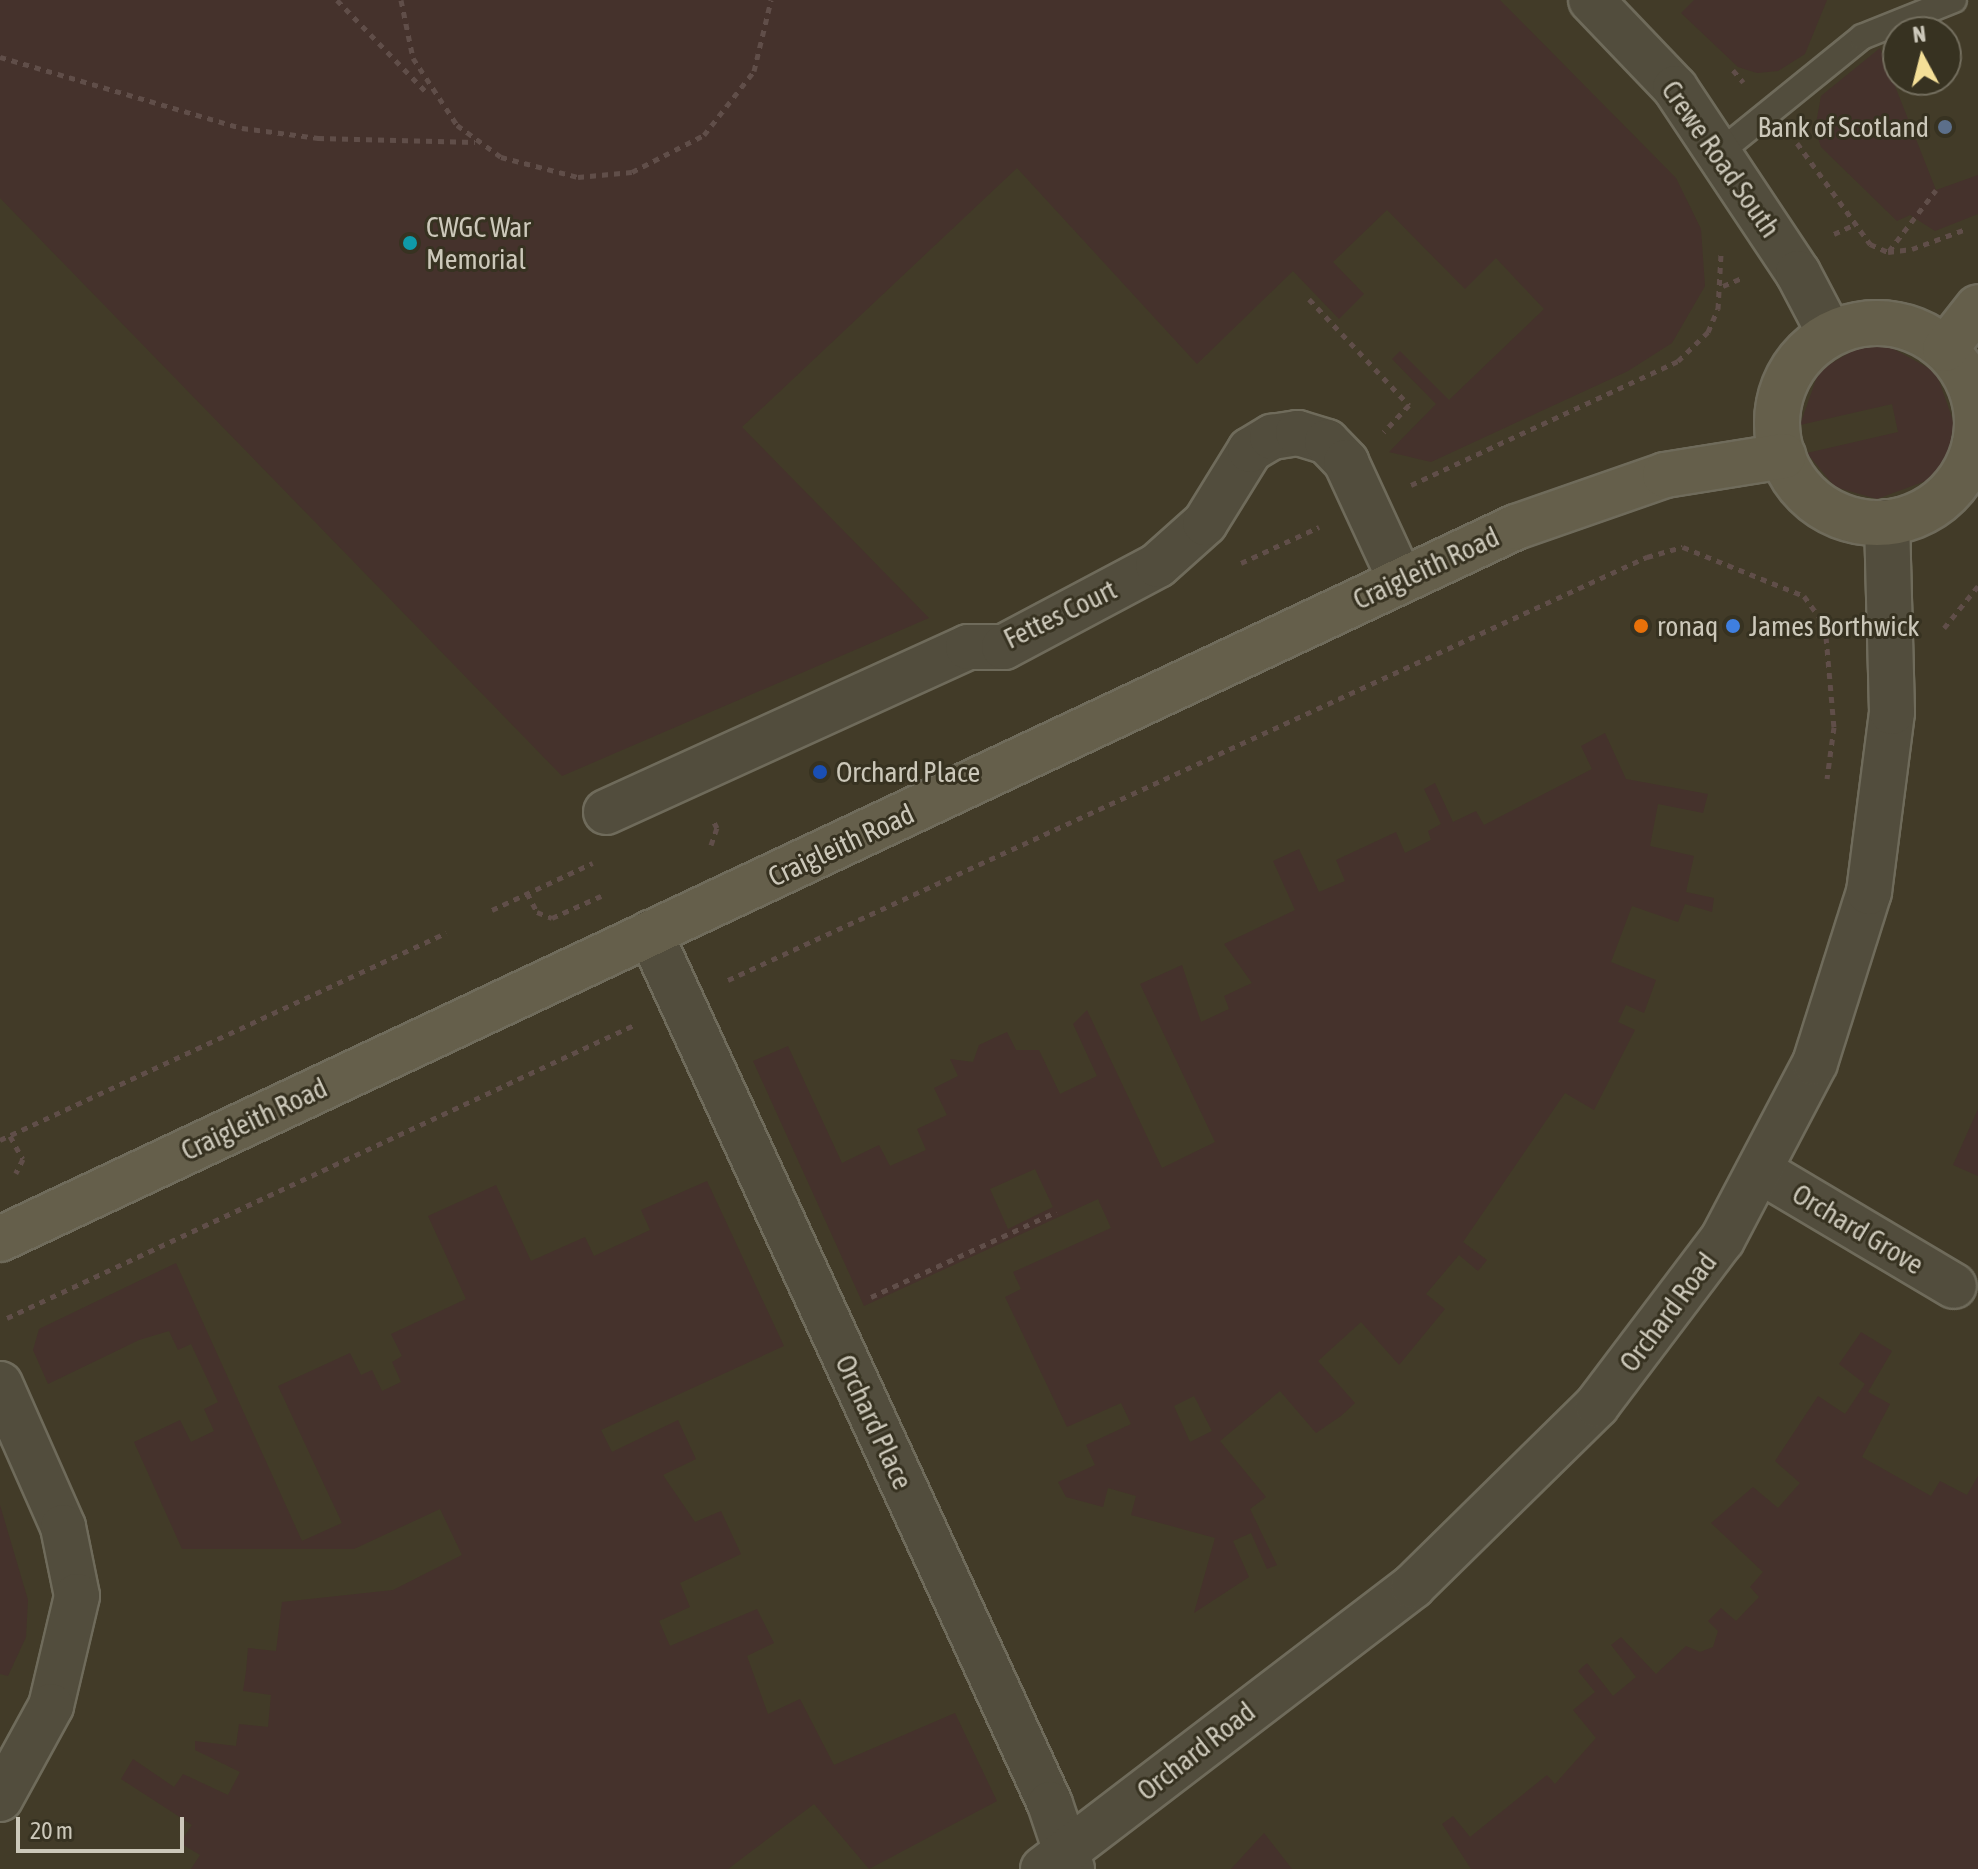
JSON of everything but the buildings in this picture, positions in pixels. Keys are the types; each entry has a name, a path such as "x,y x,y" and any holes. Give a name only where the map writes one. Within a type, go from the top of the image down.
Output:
{"main road":[{"path":"1945,349 1978,307"},
{"path":"1884,323 1919,332 1945,349 1974,398 1977,445 1944,498 1887,522 1826,508 1802,488 1783,456 1777,418 1788,379 1830,334 1884,323"},
{"name":"Craigleith Road","path":"0,1239 1400,579 1598,495 1665,475 1783,456"}],"street":[{"name":"Crewe Road South","path":"1591,0 1675,88 1720,152 1830,334"},
{"name":"Fettes Court","path":"606,812 968,647 1004,647 1158,565 1205,523 1250,450 1272,437 1298,433 1327,442 1346,462 1400,579"},
{"name":"Orchard Road","path":"1060,1863 1413,1586 1514,1492 1650,1337 1762,1172 1834,1014 1878,849 1892,712 1887,522"},
{"name":"Orchard Place","path":"650,933 826,1318 1060,1863"},
{"name":"Orchard Grove","path":"1762,1172 1954,1286"},
{"path":"0,1384 58,1513 77,1596 51,1706 0,1799"}],"lane":[{"path":"1720,152 1862,37 1954,0"}],"path":[{"path":"337,0 477,142 526,167 578,177 658,163 704,135 740,95 764,46 771,0"},
{"path":"401,0 413,58 439,105"},
{"path":"0,57 242,128 318,138 477,142"},
{"path":"1787,132 1851,226 1888,252"},
{"path":"1888,252 1936,190"},
{"path":"1888,252 1966,229"},
{"path":"1399,490 1678,361 1708,332 1718,309 1719,244"},
{"path":"1309,299 1409,405 1373,444"},
{"path":"720,984 1632,563 1683,547 1804,596 1825,625 1834,727 1827,779"},
{"path":"700,850 713,844 717,828 708,810"},
{"path":"527,893 537,912 552,918 606,893"},
{"path":"0,1140 446,933"},
{"path":"7,1318 641,1022"},
{"path":"9,1176 23,1159 10,1136"},
{"path":"826,1318 1056,1212"}],"shaded area":[{"path":"0,0 1500,0 1676,178 1701,229 1705,286 1672,343 1628,371 1431,462 1389,452 1436,404 1392,359 1400,351 1449,400 1544,309 1496,258 1465,289 1387,210 1333,262 1364,294 1339,319 1293,271 1197,364 1017,168 742,427 929,618 562,776 0,198"},
{"path":"1694,0 1827,0 1805,54 1778,71 1757,73 1738,67 1681,13"},
{"path":"1880,48 1882,96 1899,96 1936,190 1978,175 1978,214 1935,231 1910,215 1897,221 1821,147 1815,129 1821,96"},
{"path":"1886,345 1936,372 1955,426 1948,455 1931,479 1877,499 1835,487 1807,453 1898,432 1892,404 1800,425 1819,371 1857,348"},
{"path":"1605,733 1626,779 1708,794 1703,813 1658,804 1650,846 1694,856 1686,892 1714,898 1712,912 1685,904 1678,922 1632,906 1611,962 1656,980 1644,1013 1626,1005 1618,1022 1635,1030 1594,1110 1565,1093 1463,1242 1487,1260 1478,1271 1459,1255 1426,1294 1445,1309 1399,1365 1361,1322 1318,1361 1355,1403 1341,1416 1316,1433 1280,1391 1220,1441 1266,1497 1250,1509 1277,1565 1267,1569 1251,1533 1233,1541 1249,1577 1194,1613 1215,1538 1131,1515 1136,1496 1108,1488 1103,1507 1066,1497 1058,1482 1095,1465 1086,1445 1131,1424 1121,1403 1067,1427 1005,1297 1021,1289 1013,1272 1111,1228 1098,1199 864,1306 753,1061 788,1046 842,1163 879,1145 890,1166 926,1150 917,1129 947,1115 934,1088 958,1076 950,1059 973,1062 979,1045 1007,1032 1016,1050 1039,1050 1060,1094 1097,1076 1073,1024 1087,1010 1162,1168 1215,1142 1140,984 1182,965 1201,1022 1229,1009 1224,996 1252,983 1224,944 1295,910 1273,861 1299,849 1319,892 1345,881 1336,860 1396,832 1405,853 1431,840 1428,831 1441,824 1424,789 1435,783 1453,822 1476,811 1484,825 1592,769 1581,746","holes":["1035,1169 1053,1207 1008,1229 990,1189","1194,1396 1212,1431 1190,1442 1174,1406"]},
{"path":"1978,1109 1978,1176 1953,1165"},
{"path":"707,1181 784,1346 601,1430 612,1452 678,1420 696,1459 663,1475 695,1522 721,1511 741,1554 680,1583 690,1607 659,1621 670,1646 757,1609 774,1643 747,1656 768,1714 800,1699 834,1765 955,1713 997,1801 869,1869 814,1804 728,1869 191,1869 200,1855 180,1843 192,1825 121,1779 133,1759 174,1787 183,1774 228,1795 240,1772 195,1750 195,1741 236,1746 239,1724 268,1727 271,1695 243,1691 248,1648 276,1651 282,1602 393,1590 462,1555 440,1509 354,1549 182,1549 134,1442 180,1420 191,1442 214,1431 204,1409 218,1402 191,1344 178,1350 169,1331 139,1340 48,1384 33,1350 39,1329 176,1263 302,1541 342,1523 278,1386 350,1353 361,1375 372,1370 382,1391 401,1382 392,1362 402,1356 391,1334 466,1299 428,1216 496,1185 531,1261 585,1237 594,1256 650,1230 641,1210"},
{"path":"1861,1332 1892,1351 1868,1392 1890,1404 1862,1457 1931,1496 1940,1481 1967,1495 1978,1476 1978,1869 1471,1869 1442,1824 1453,1816 1470,1837 1547,1775 1555,1784 1596,1738 1573,1710 1595,1692 1578,1671 1587,1663 1613,1696 1636,1677 1611,1645 1621,1637 1656,1674 1686,1646 1700,1652 1713,1647 1718,1631 1708,1621 1721,1608 1736,1621 1759,1597 1750,1587 1763,1572 1711,1523 1753,1487 1778,1508 1800,1483 1775,1461 1818,1396 1845,1414 1865,1384 1839,1364"},
{"path":"0,1505 28,1600 26,1637 8,1676 0,1674"},
{"path":"1264,1833 1292,1869 1231,1869"}],"place":[{"name":"Bank of Scotland","path":"1945,127"},
{"name":"CWGC War Memorial","path":"410,243"},
{"name":"ronaq","path":"1641,626"},
{"name":"James Borthwick","path":"1733,626"},
{"name":"Orchard Place","path":"820,772"}]}
